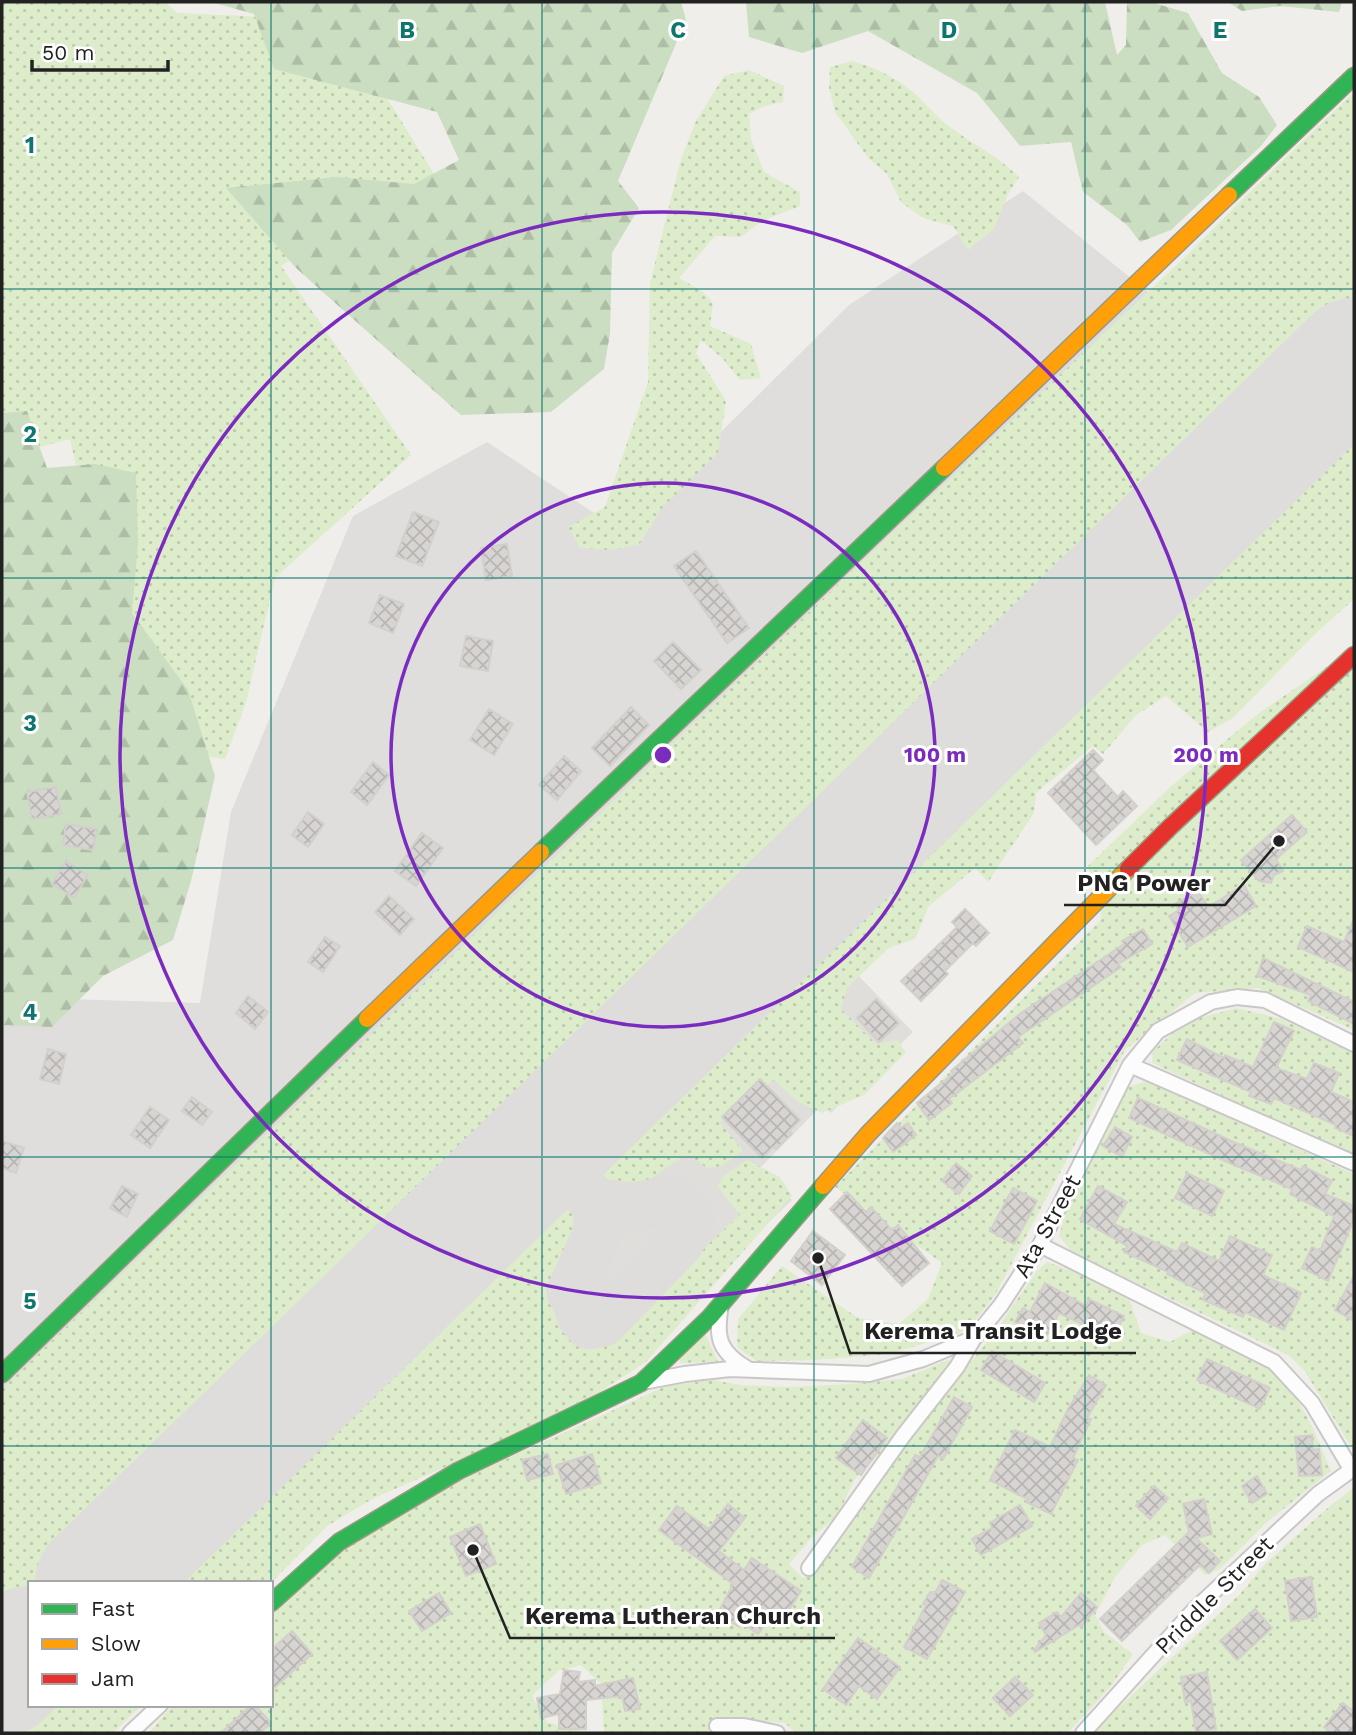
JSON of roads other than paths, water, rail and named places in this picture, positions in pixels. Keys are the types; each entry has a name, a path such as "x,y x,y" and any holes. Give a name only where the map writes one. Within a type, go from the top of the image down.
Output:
{"street":[{"path":"2,1374 404,983 1354,76"},
{"path":"273,1601 339,1542 458,1471 641,1383 722,1304 869,1133 1170,827 1354,654"},
{"name":"Ata Street","path":"641,1383 730,1369 869,1374 923,1359 974,1338 1001,1306 1040,1244 1130,1065 1158,1031 1211,1002 1237,997 1265,1000 1354,1044"},
{"path":"1130,1065 1354,1163"},
{"path":"1040,1244 1274,1362 1312,1403 1353,1468"},
{"path":"722,1304 717,1327 720,1341 728,1355 752,1371"},
{"path":"809,1568 903,1436 957,1367 974,1338"},
{"name":"Priddle Street","path":"1083,1733 1194,1610 1318,1494 1353,1468"},
{"path":"130,1733 158,1707"},
{"path":"717,1726 744,1726 777,1733"}],"place":[{"name":"PNG Power","path":"1279,841"},
{"name":"Kerema Transit Lodge","path":"818,1258"},
{"name":"Kerema Lutheran Church","path":"473,1550"}]}
